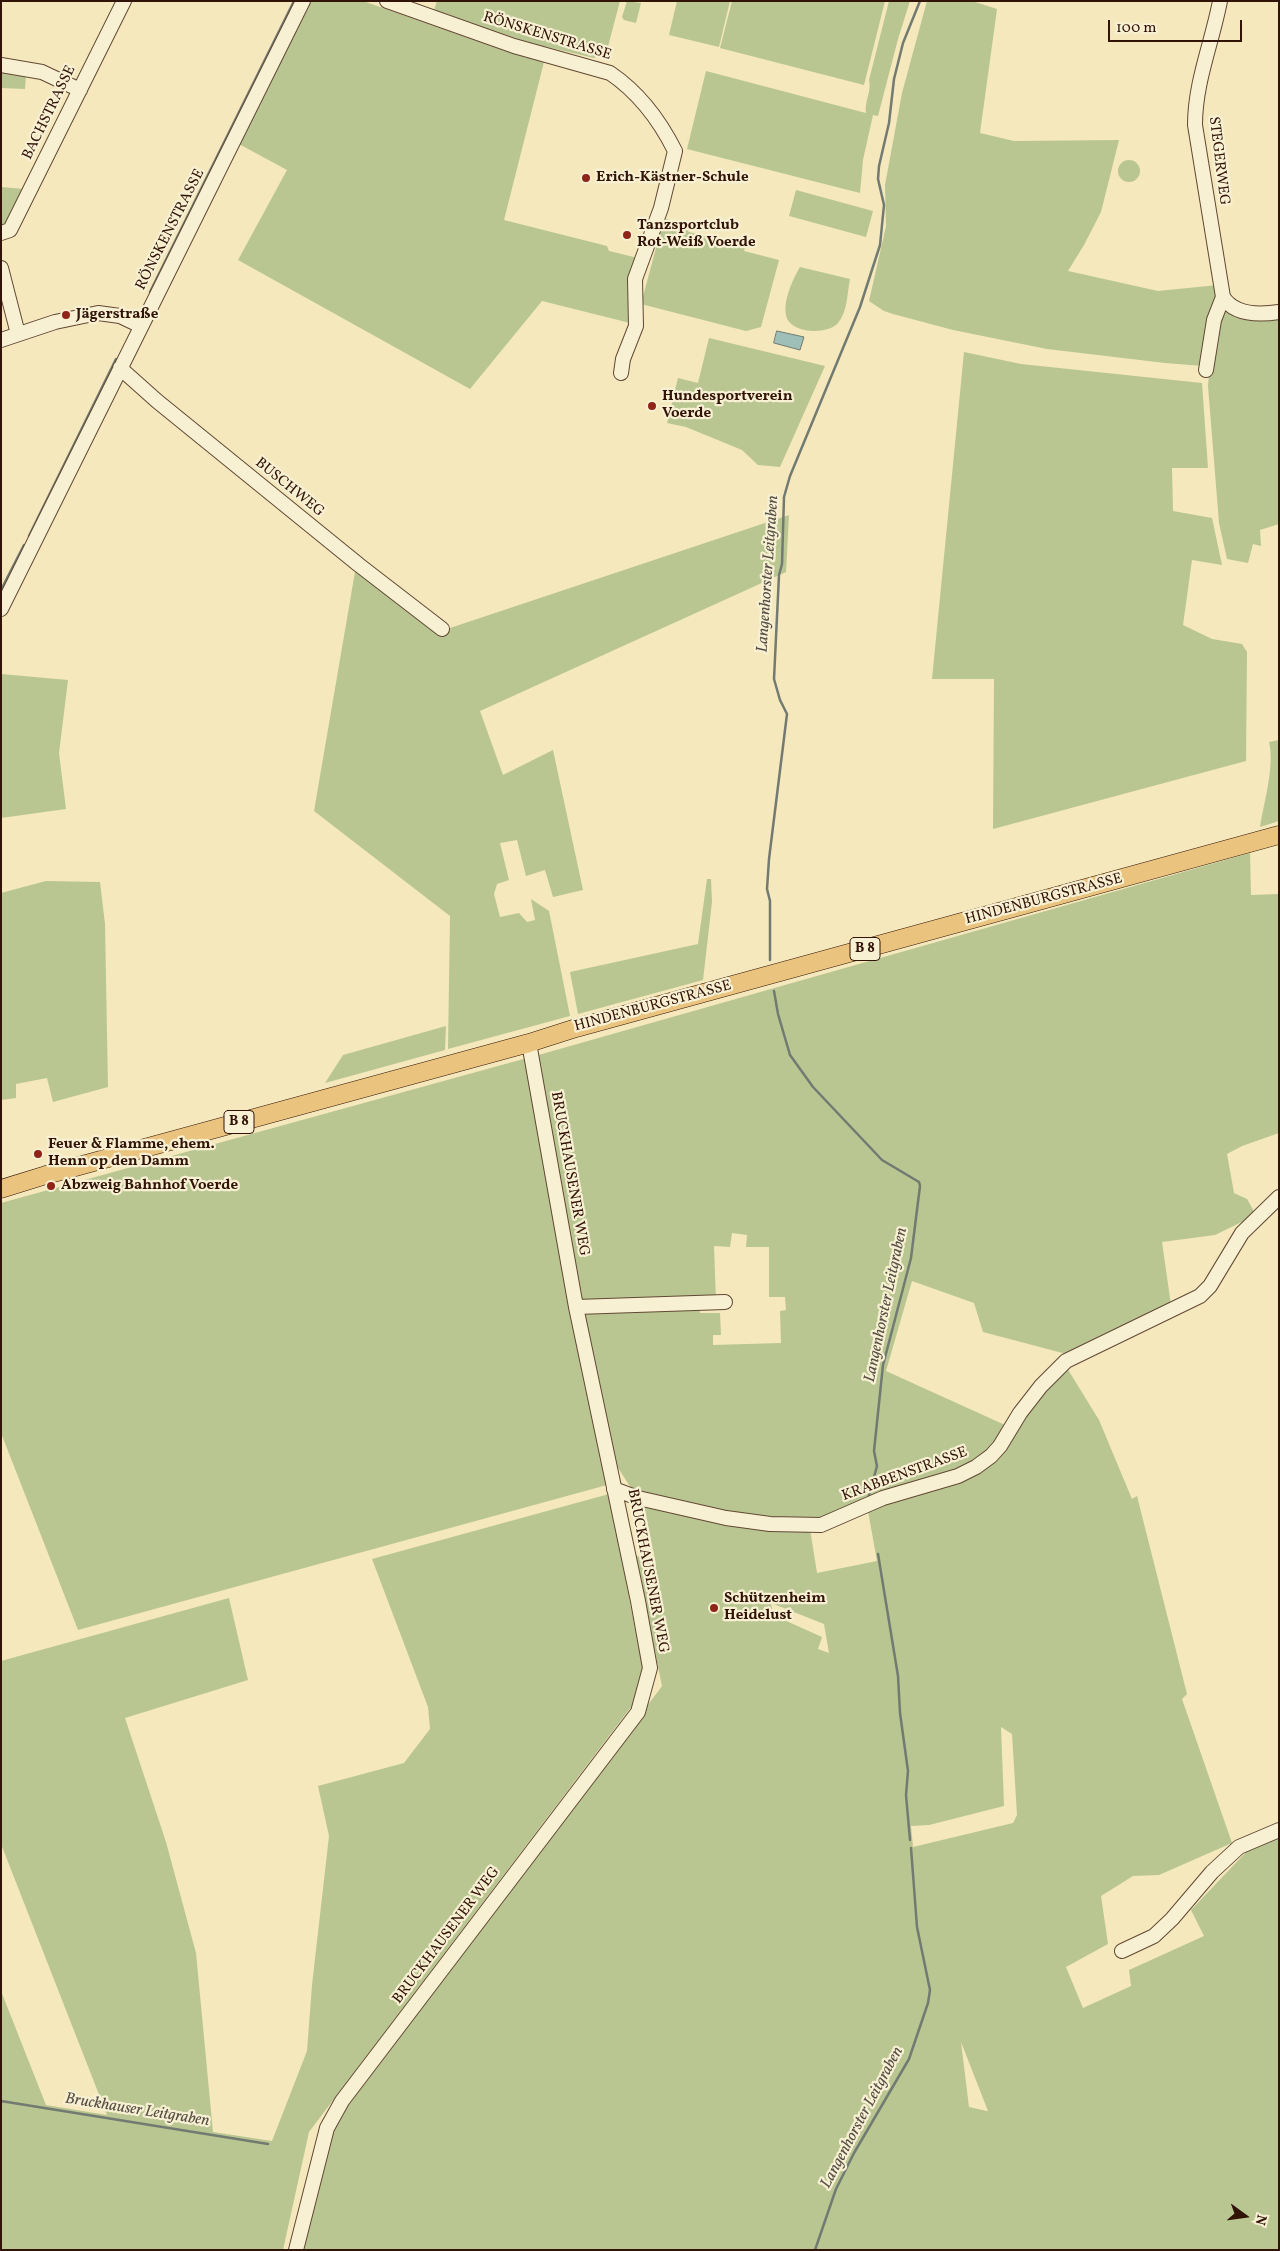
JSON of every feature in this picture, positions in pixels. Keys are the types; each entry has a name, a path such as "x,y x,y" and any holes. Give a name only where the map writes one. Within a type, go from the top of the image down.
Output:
{"main road":[{"name":"HINDENBURGSTRASSE","path":"1,1189 529,1043 576,1028 1279,835"},
{"name":"HINDENBURGSTRASSE","path":"1,1184 28,1180"}],"street":[{"name":"BACHSTRASSE","path":"1,232 10,230 124,1"},
{"name":"RÖNSKENSTRASSE","path":"1,609 304,1"},
{"name":"RÖNSKENSTRASSE","path":"387,1 514,46 610,72 645,106 665,132 675,152 661,208 634,279 636,326 621,373"},
{"name":"STEGERWEG","path":"1220,1 1197,97 1195,125 1223,297"},
{"path":"1,65 42,72 80,90"},
{"path":"1,268 18,334"},
{"path":"1223,297 1227,304 1240,311 1264,314 1279,312"},
{"path":"1206,370 1214,320 1223,297"},
{"path":"1,340 55,322 98,313 120,316 141,326"},
{"name":"BUSCHWEG","path":"120,368 164,408 359,565 442,628"},
{"name":"BRUCKHAUSENER WEG","path":"296,2250 327,2128 342,2101 638,1712 650,1668 576,1307 529,1043"},
{"name":"KRABBENSTRASSE","path":"614,1489 638,1498 726,1518 770,1524 821,1525 883,1498 958,1476 976,1467 991,1456 1000,1446 1020,1413 1066,1361 1200,1296 1210,1286 1242,1233 1279,1197"},
{"path":"576,1307 725,1302"},
{"path":"1122,1951 1154,1936 1172,1919 1212,1872 1239,1847 1279,1830"}],"green space":[{"path":"310,1 363,1 505,51 544,62 504,220 607,246 609,251 638,258 634,324 542,301 470,389 238,260 287,170 239,144"},
{"path":"437,1 620,1 606,54 594,58 530,43 434,10"},
{"path":"627,1 641,3 636,23 624,20 622,17"},
{"path":"677,1 730,1 719,47 669,35"},
{"path":"732,1 885,1 864,85 720,48"},
{"path":"889,1 910,1 878,116 873,115 863,160 860,193 687,149 706,71 866,113 870,88 869,80"},
{"path":"927,1 972,1 997,9 980,133 1014,141 1119,140 1101,212 1068,271 1158,291 1218,285 1203,366 1047,349 953,330 893,314 884,311 869,301 886,226 885,185 902,93"},
{"path":"1,72 26,75 25,89 1,88"},
{"path":"1125,160 1133,160 1140,167 1140,175 1133,182 1125,182 1118,175 1118,167"},
{"path":"1,187 24,189 6,225 1,227"},
{"path":"796,190 873,211 866,237 789,216"},
{"path":"664,218 680,224 689,232 745,247 744,251 779,260 761,327 746,331 641,304"},
{"path":"800,267 850,279 844,313 838,323 832,327 825,330 809,331 794,326 789,321 785,309 787,296"},
{"path":"1222,310 1279,315 1279,524 1260,530 1261,546 1253,544 1248,563 1227,559 1219,523 1208,386 1211,351"},
{"path":"709,338 825,366 780,467 758,465 742,450 686,427 667,423 678,378 698,383"},
{"path":"964,352 1021,364 1202,383 1208,468 1172,468 1173,511 1212,518 1222,565 1192,560 1183,625 1212,639 1242,644 1247,652 1246,761 993,829 994,679 932,679"},
{"path":"789,515 786,572 480,711 503,775 553,750 583,890 553,897 545,870 526,876 517,840 500,843 509,880 497,884 494,894 500,917 519,913 527,922 535,920 531,899 549,911 570,1016 448,1049 450,916 314,811 356,566 441,631"},
{"path":"1,674 68,680 59,753 66,809 1,818"},
{"path":"1279,740 1279,821 1260,827 1270,772 1269,742"},
{"path":"1250,853 1251,895 1279,894 1279,1133 1242,1146 1227,1154 1234,1193 1247,1199 1256,1215 1215,1235 1162,1242 1171,1305 1070,1355 983,1332 974,1303 912,1281 886,1371 1005,1425 987,1454 955,1472 830,1519 799,1520 741,1515 637,1493 629,1485 615,1463 581,1320 588,1309 699,1305 700,1313 720,1313 721,1335 713,1335 713,1345 781,1343 780,1311 786,1310 785,1297 769,1297 769,1247 746,1247 747,1235 732,1233 730,1247 714,1246 716,1301 579,1304 535,1056"},
{"path":"707,879 711,879 712,902 703,980 578,1014 570,972 698,944"},
{"path":"46,881 100,882 105,924 108,1087 53,1102 47,1078 16,1084 16,1098 1,1100 1,893"},
{"path":"446,1026 445,1050 325,1083 343,1055"},
{"path":"527,1058 607,1485 78,1630 1,1433 1,1203"},
{"path":"1067,1368 1099,1420 1132,1499 1137,1496 1187,1694 1182,1699 1232,1843 1159,1875 1133,1876 1101,1896 1108,1944 1066,1967 1083,2008 1131,1986 1129,1970 1204,1936 1191,1910 1249,1849 1279,1835 1279,2250 303,2250 333,2125 662,1686 635,1555 656,1564 644,1505 810,1529 817,1573 877,1561 868,1511 872,1508 964,1479","holes":["771,1603 824,1624 829,1653 818,1649 822,1637 773,1615","1001,1727 1012,1734 1017,1815 1013,1823 913,1847 911,1826 929,1825 1004,1806","961,2042 988,2111 969,2107"]},
{"path":"609,1494 643,1669 637,1699 309,2132 283,2250 1,2250 1,1991 46,2105 107,2115 1,1844 1,1661 229,1598 248,1680 125,1718 166,1842 196,1953 213,2132 272,2141 307,2051 312,1985 329,1836 318,1786 404,1763 430,1729 428,1707 372,1559"}],"water":[{"path":"777,331 804,337 800,350 774,343"}],"waterway":[{"path":"150,292 294,1"},
{"name":"Langenhorster Leitgraben","path":"770,960 770,901 767,889 769,859 787,714 780,700 774,679 779,575 782,564 784,497 790,476 860,307 880,245 884,205 878,179 879,166 889,123 894,79 903,43 920,1"},
{"path":"29,536 116,359"},
{"path":"1,590 24,545"},
{"name":"Langenhorster Leitgraben","path":"774,991 778,1014 790,1055 813,1087 882,1160 919,1182 920,1186 911,1258 883,1365 874,1451 877,1466 868,1499"},
{"name":"Langenhorster Leitgraben","path":"878,1554 898,1676 900,1713 908,1771 906,1795 910,1840"},
{"name":"Langenhorster Leitgraben","path":"815,2250 836,2189 854,2153 909,2059 928,2003 930,1990 917,1927 911,1848"},
{"name":"Bruckhauser Leitgraben","path":"1,2101 268,2144"}],"place":[{"name":"Erich-Kästner-Schule","path":"586,178"},
{"name":"Tanzsportclub Rot-Weiß Voerde","path":"627,235"},
{"name":"Jägerstraße","path":"66,315"},
{"name":"Hundesportverein Voerde","path":"652,406"},
{"name":"Feuer & Flamme, ehem. Henn op den Damm","path":"38,1154"},
{"name":"Abzweig Bahnhof Voerde","path":"51,1186"},
{"name":"Schützenheim Heidelust","path":"714,1608"}]}
